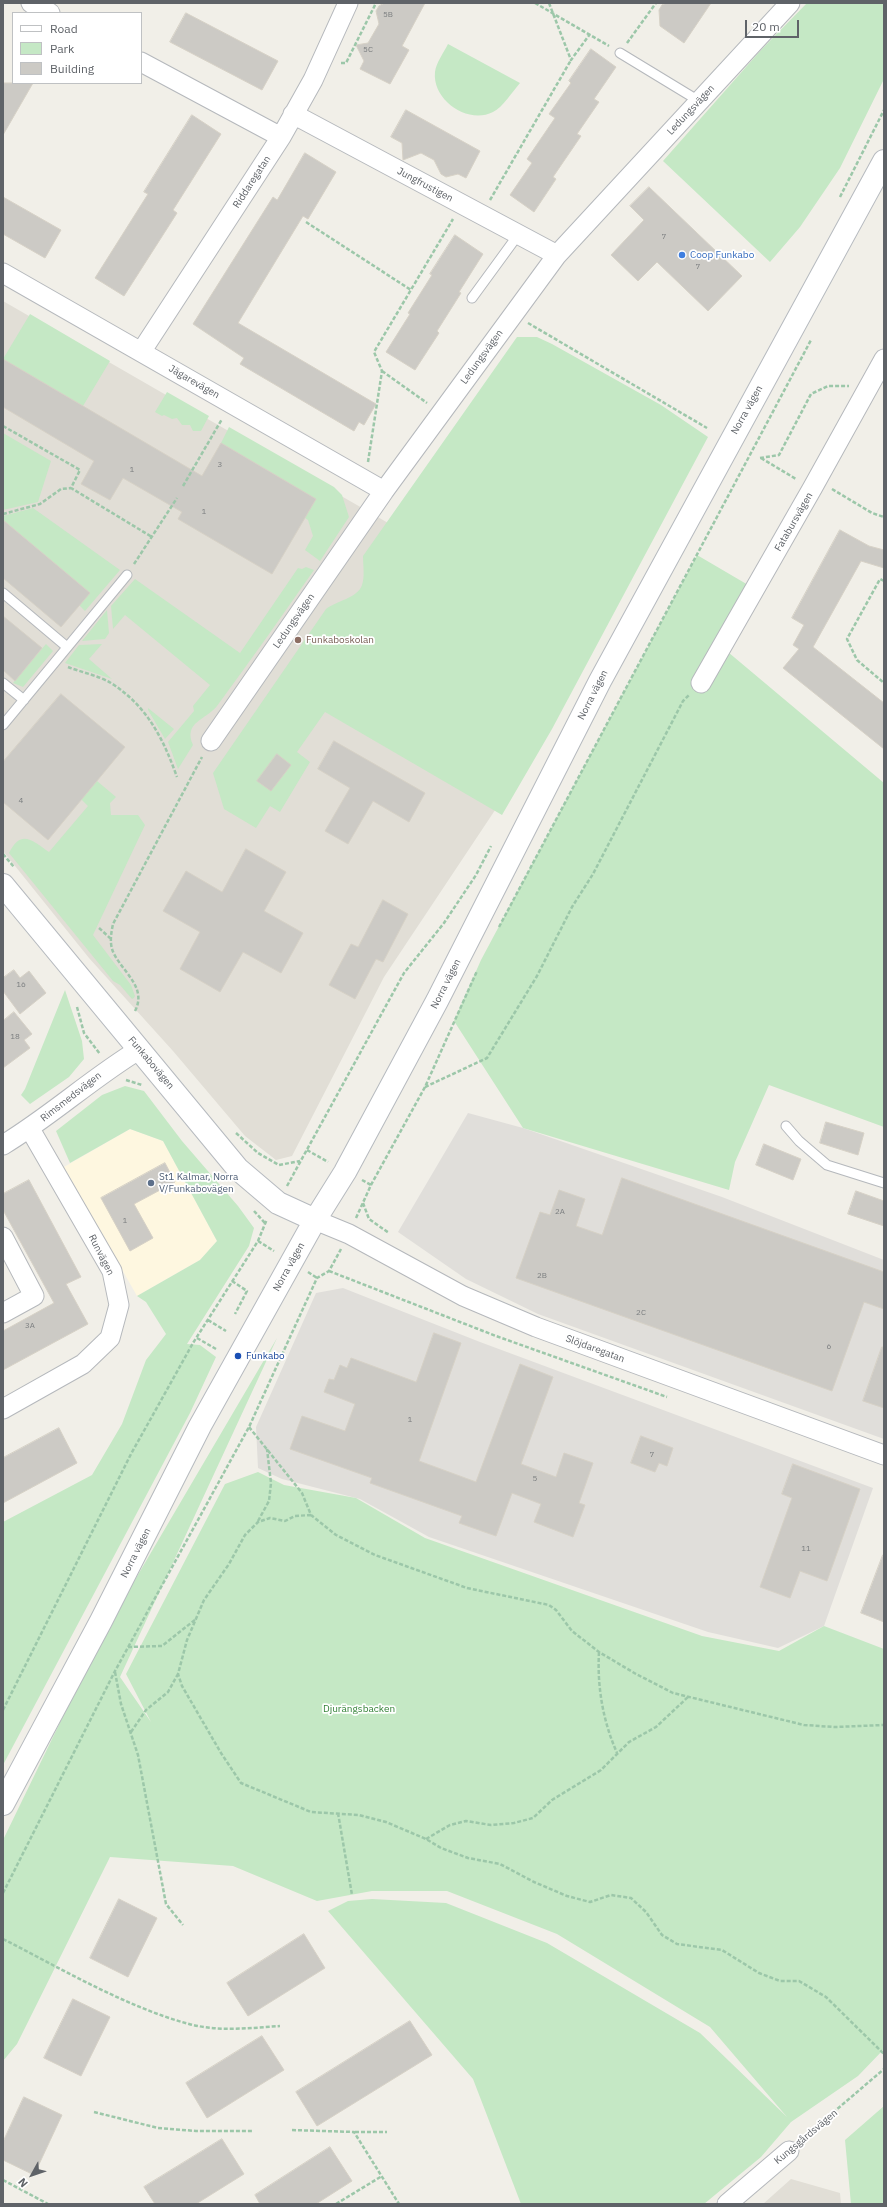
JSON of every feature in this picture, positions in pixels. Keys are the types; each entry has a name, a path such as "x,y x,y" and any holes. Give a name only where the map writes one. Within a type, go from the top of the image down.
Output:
{"main road":[{"name":"Norra vägen","path":"3,1804 101,1622 200,1426 315,1220 345,1172 433,1008 600,681 884,161"},
{"name":"Funkabovägen","path":"3,885 238,1169 278,1203 315,1220"}],"street":[{"path":"31,3 48,12"},
{"name":"Riddaregatan","path":"142,352 281,137 313,80 348,3"},
{"name":"Ledungsvägen","path":"211,741 384,491 512,314 557,255 790,3"},
{"path":"142,63 281,137"},
{"name":"Jungfrustigen","path":"293,114 557,255"},
{"name":"Jägarevägen","path":"3,273 384,491"},
{"name":"Fatabursvägen","path":"701,683 817,481 884,359"},
{"name":"Rimsmedsvägen","path":"3,1145 30,1128 110,1067 140,1049"},
{"name":"Runvägen","path":"3,1409 83,1364 110,1338 119,1305 112,1272 30,1128"},
{"name":"Slöjdaregatan","path":"315,1220 349,1234 463,1296 536,1327 884,1455"},
{"path":"3,1237 34,1296 3,1313"},
{"name":"Kungsgårdsvägen","path":"728,2204 789,2151"}],"lane":[{"path":"620,53 699,101"},
{"path":"472,298 518,235"},
{"path":"3,725 127,575"},
{"path":"3,593 67,647"},
{"path":"3,683 24,700"},
{"path":"786,1126 799,1141 827,1165 884,1183"}],"path":[{"path":"340,63 346,64 376,3"},
{"path":"535,3 551,11 620,53 656,3"},
{"path":"549,3 571,60"},
{"path":"481,215 571,60 590,34"},
{"path":"837,202 884,110"},
{"path":"359,477 369,461 382,371 374,352 461,204"},
{"path":"306,222 411,290"},
{"path":"512,314 708,428"},
{"path":"496,932 813,337"},
{"path":"382,371 441,413"},
{"path":"779,469 760,458 779,455 811,394 828,386 868,387"},
{"path":"183,486 231,404"},
{"path":"3,426 80,470 71,488"},
{"path":"817,481 872,513 884,517"},
{"path":"3,514 40,504 60,489 71,488 152,537"},
{"path":"127,575 177,498"},
{"path":"884,581 880,579 847,639 857,660 884,683"},
{"path":"54,662 110,683 144,709 166,746 177,777"},
{"path":"425,1087 487,1058 538,976 572,908 594,874 682,701 701,683"},
{"path":"135,1011 139,1003 135,982 114,953 110,938 114,924 211,741"},
{"path":"235,1132 258,1153 279,1165 300,1161 404,973 448,917 476,875 495,840"},
{"path":"99,928 110,938"},
{"path":"358,1215 362,1203 425,1087 478,967"},
{"path":"131,1006 140,1017"},
{"path":"362,1203 369,1219 393,1236"},
{"path":"3,1710 131,1454 197,1338 258,1241 265,1223"},
{"path":"3,1893 115,1671 249,1427 317,1278 329,1271"},
{"path":"232,1281 247,1291 235,1314"},
{"path":"208,1320 226,1331"},
{"path":"197,1338 216,1349"},
{"path":"249,1427 302,1493 311,1515 336,1535 375,1555 467,1588 549,1605 556,1610 572,1631 599,1652 636,1674 674,1693 804,1725 834,1727 884,1725"},
{"path":"131,1733 146,1710 168,1692 178,1674 187,1640 204,1600 229,1564 246,1535 258,1522 269,1501 271,1483 267,1448"},
{"path":"258,1522 270,1518 285,1521 295,1516 311,1515"},
{"path":"128,1647 162,1646 196,1619"},
{"path":"599,1652 598,1668 602,1707 607,1732 616,1753"},
{"path":"115,1671 121,1704 138,1755 166,1904 183,1925"},
{"path":"178,1674 182,1686 198,1714 241,1783 311,1812 359,1815 386,1822 426,1839 441,1848 468,1858 500,1864 534,1882 567,1896 590,1902 611,1895 631,1898 646,1912 662,1935 676,1944 722,1950 759,1973 780,1981 799,1981 826,1997 884,2054"},
{"path":"426,1839 450,1825 466,1821 492,1825 514,1823 533,1818 552,1800 601,1770 616,1753 629,1742 656,1727 688,1697"},
{"path":"338,1813 352,1895"},
{"path":"3,1940 143,2009 190,2024 230,2030 280,2026"},
{"name":"Kungsgårdsvägen","path":"789,2151 884,2069"},
{"path":"94,2112 158,2128 196,2131 252,2131"},
{"path":"292,2130 387,2132"},
{"path":"354,2132 399,2204"},
{"path":"336,2204 382,2176"},
{"path":"3,2180 48,2204"}],"shaded area":[{"name":"Funkaboskolan","path":"3,301 402,531 535,750 384,977 292,1156 276,1160 245,1136 173,1051 89,958 3,851"},
{"path":"468,1113 523,1128 722,1197 884,1260 884,1439 538,1314 466,1279 398,1232"},
{"path":"130,1129 163,1141 217,1241 200,1260 137,1296 64,1167"},
{"path":"343,1288 480,1342 873,1488 824,1626 778,1648 708,1632 429,1537 360,1499 282,1479 258,1468 256,1427 316,1293"},
{"path":"791,2179 840,2193 841,2204 763,2204"}],"green space":[{"path":"807,3 884,3 884,79 840,168 800,227 770,262 663,161 761,50"},
{"path":"448,44 520,83 497,110 483,115 473,115 463,112 445,100 439,92 435,72 438,61"},
{"path":"30,314 110,361 83,406 3,359"},
{"path":"517,337 537,337 552,344 661,405 708,437 552,729 502,815 325,712 297,752 310,762 280,812 270,806 256,828 224,809 213,773 326,609 351,596 360,589 364,571 363,556"},
{"path":"167,392 209,416 201,431 193,431 190,425 182,425 177,418 172,419 155,412"},
{"path":"229,427 334,487 342,495 349,517 320,561 305,550 313,536 308,520 305,518 316,499 221,443"},
{"path":"3,433 51,461 38,502 3,510"},
{"path":"33,508 120,570 85,611 79,605 89,592 3,520 3,516"},
{"path":"697,555 755,589 722,647 884,783 884,1127 769,1085 735,1162 729,1190 523,1128 454,1021 481,960"},
{"path":"306,567 314,570 217,706 193,726 191,737 193,745 178,769 168,742 194,711 193,706 210,685 125,615 113,629 111,606 135,579 240,653 298,568 302,569"},
{"path":"107,610 109,633 105,639 82,641"},
{"path":"46,644 53,651 23,687 13,683"},
{"path":"102,644 89,659 112,679 65,663 79,645"},
{"path":"148,708 174,729 165,739 148,710"},
{"path":"97,781 116,797 110,803 111,815 138,815 145,825 93,935 131,985 135,996 132,999 120,985 113,981 9,853 18,841 23,839 28,839 38,844 49,852 88,806 81,799"},
{"path":"65,990 82,1041 84,1059 69,1077 30,1104 21,1095 25,1089"},
{"path":"125,1086 144,1091 182,1141 238,1206 254,1228 249,1246 187,1344 200,1345 216,1357 190,1413 3,1765 3,1522 92,1475 122,1424 146,1360 166,1334 146,1302 137,1296 200,1260 217,1241 163,1141 130,1129 70,1163 56,1131 102,1095"},
{"name":"Djurängsbacken","path":"277,1338 120,1677 151,1722 126,1674 225,1484 258,1472 284,1485 356,1498 425,1538 702,1636 779,1651 824,1626 884,1649 884,2049 858,2076 791,2122 761,2157 704,2204 521,2204 473,2079 328,1911 348,1901 372,1899 446,1903 547,1943 700,2033 787,2117 710,2027 557,1934 447,1891 372,1891 317,1901 233,1866 110,1857 17,2044 3,2061 3,1840 102,1636"},
{"path":"884,2106 884,2204 851,2204 845,2140"}],"building":[{"path":"385,3 425,3 402,46 409,50 390,84 360,69 364,61 356,45 368,43 379,24 376,11 379,6"},
{"path":"667,3 711,3 684,43 660,26 659,10 662,5"},
{"path":"186,13 278,61 262,90 170,42"},
{"path":"591,49 616,67 594,99 599,102 577,134 581,136 553,177 556,179 534,212 510,195 532,163 527,159 555,118 549,114 571,83 569,81"},
{"path":"3,83 32,84 3,135"},
{"path":"406,110 480,151 466,178 458,174 446,177 441,174 434,160 421,153 403,160 402,143 391,137"},
{"path":"192,115 221,134 173,210 177,213 124,296 95,278 148,194 144,192"},
{"path":"305,153 336,172 308,219 303,216 238,323 376,404 364,425 359,422 354,431 240,364 244,358 193,324 273,197 277,200"},
{"path":"649,187 742,276 708,311 657,262 638,281 611,255 644,220 630,206"},
{"path":"3,197 61,230 45,258 3,234"},
{"path":"455,235 483,254 437,331 439,333 415,370 386,352 432,275 430,274"},
{"path":"3,359 202,476 221,443 316,499 272,574 178,519 182,512 123,478 110,500 81,484 94,461 3,407"},
{"path":"3,520 90,593 61,627 3,578"},
{"path":"840,530 869,546 884,550 884,568 861,561 813,647 884,703 884,749 783,668 799,649 793,645 804,625 792,618"},
{"path":"3,616 42,648 15,681 3,670"},
{"path":"61,694 125,747 48,840 3,802 3,762"},
{"path":"334,741 425,793 409,822 373,801 348,844 325,831 350,788 318,769"},
{"path":"277,754 291,765 271,791 257,781"},
{"path":"246,849 286,872 264,911 303,933 281,973 243,952 220,992 180,969 200,932 163,911 186,871 222,892"},
{"path":"383,900 408,914 383,962 376,959 355,999 329,985 351,944 358,947"},
{"path":"14,970 20,978 29,971 46,993 20,1014 3,991 3,978"},
{"path":"14,1012 32,1034 24,1040 30,1048 3,1068 3,1021"},
{"path":"826,1122 864,1133 858,1155 820,1143"},
{"path":"764,1144 801,1159 793,1180 756,1165"},
{"path":"165,1163 175,1182 134,1204 153,1238 130,1251 101,1198"},
{"path":"622,1178 884,1272 884,1309 864,1302 832,1391 516,1278 540,1212 550,1215 559,1190 585,1199 576,1226 602,1235"},
{"path":"29,1180 81,1277 66,1284 88,1324 3,1370 3,1331 54,1303 3,1210 3,1194"},
{"path":"856,1191 884,1201 884,1226 848,1214"},
{"path":"434,1333 461,1343 419,1461 476,1482 520,1364 553,1377 521,1464 556,1477 564,1453 593,1463 579,1503 585,1505 573,1537 534,1522 541,1504 512,1493 496,1536 459,1523 462,1516 370,1483 372,1478 290,1449 302,1416 345,1431 355,1404 324,1392 329,1379 334,1380 340,1365 347,1368 351,1358 416,1382"},
{"path":"882,1347 884,1347 884,1408 863,1401"},
{"path":"59,1428 77,1463 3,1503 3,1458"},
{"path":"641,1436 673,1448 667,1466 659,1463 655,1472 631,1463"},
{"path":"793,1464 860,1489 827,1581 800,1571 790,1598 760,1587 792,1498 782,1494"},
{"path":"884,1555 884,1622 861,1613"},
{"path":"119,1899 157,1918 128,1977 90,1958"},
{"path":"304,1934 325,1968 248,2016 227,1983"},
{"path":"73,1999 110,2017 81,2076 44,2058"},
{"path":"410,2021 432,2055 317,2126 296,2092"},
{"path":"262,2036 284,2070 207,2118 186,2083"},
{"path":"24,2097 62,2115 34,2175 3,2160 3,2142"},
{"path":"222,2139 244,2174 196,2204 155,2204 144,2187"},
{"path":"330,2147 352,2181 316,2204 260,2204 255,2195"}],"place":[{"name":"Coop Funkabo","path":"682,255"},
{"name":"Funkaboskolan","path":"298,640"},
{"name":"St1 Kalmar, Norra V/Funkabovägen","path":"151,1183"},
{"name":"Funkabo","path":"238,1356"}]}
